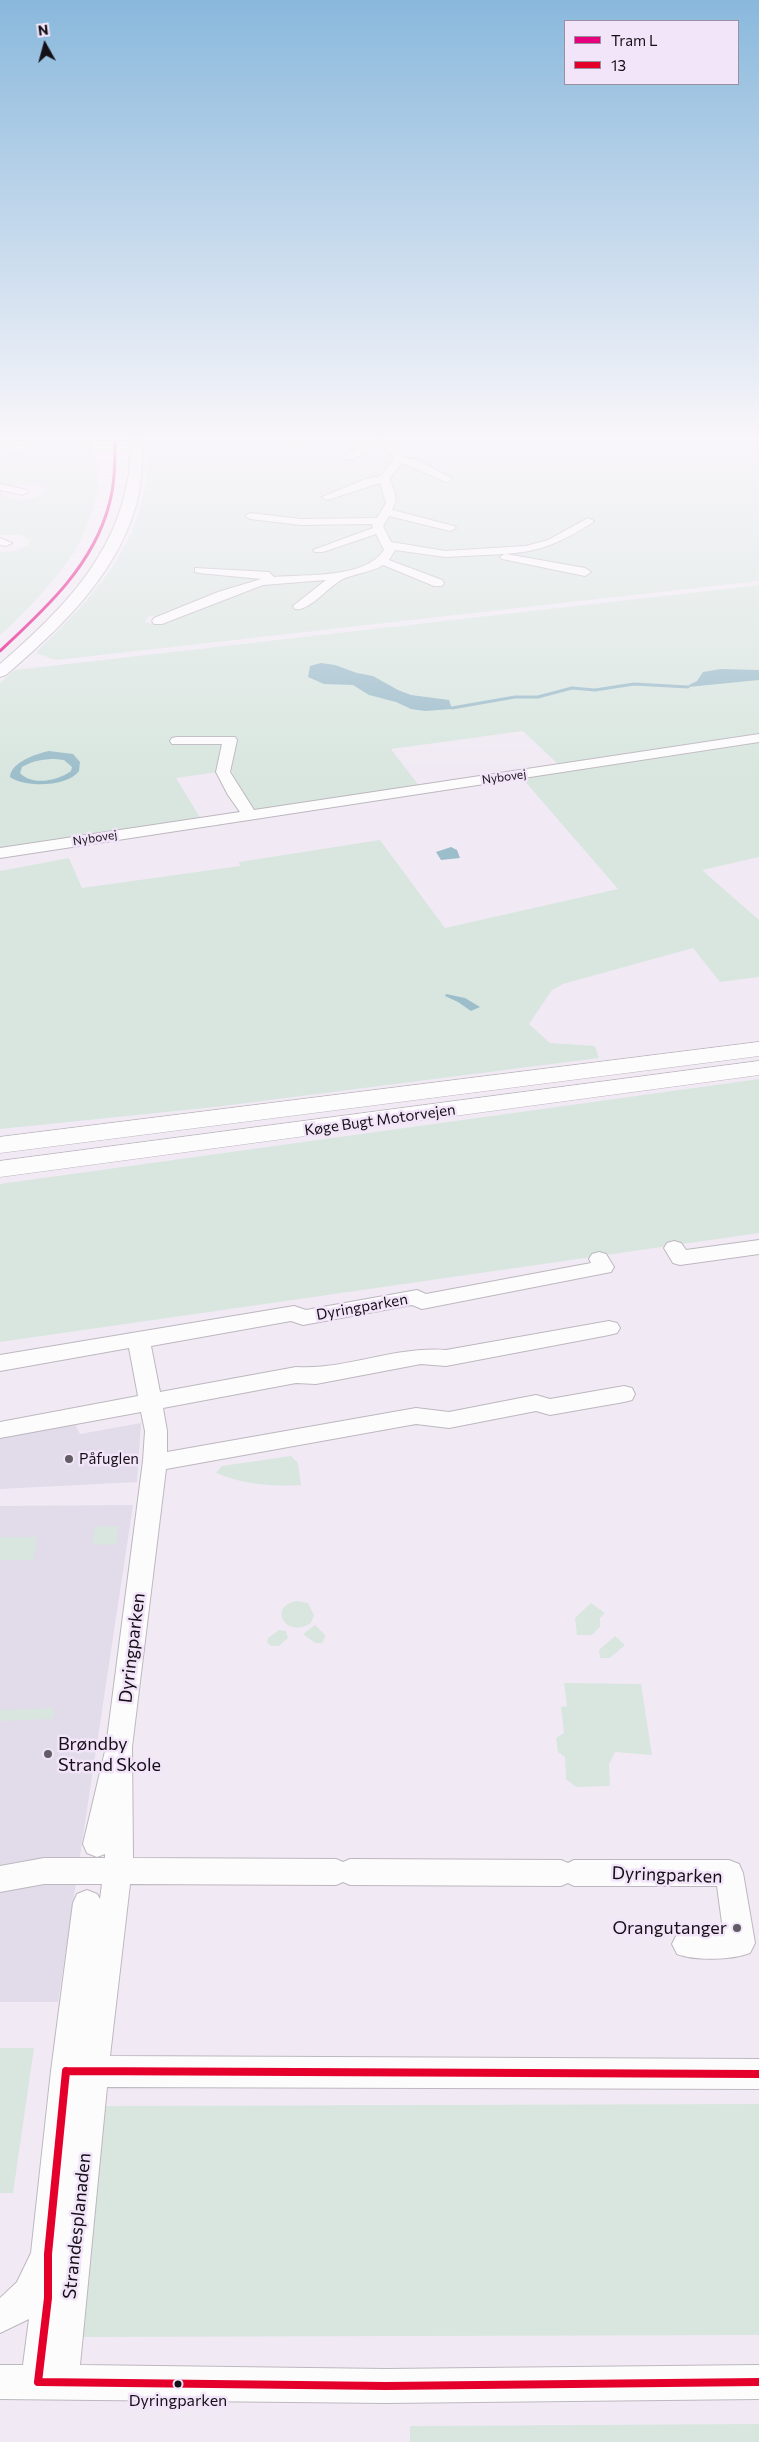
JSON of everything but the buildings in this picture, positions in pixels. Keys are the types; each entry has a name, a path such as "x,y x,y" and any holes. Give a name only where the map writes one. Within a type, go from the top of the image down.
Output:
{"highway":[{"name":"Køge Bugt Motorvejen","path":"0,1145 264,1110 759,1049"},
{"name":"Køge Bugt Motorvejen","path":"0,1169 328,1127 759,1068"},
{"path":"0,1137 264,1110"},
{"path":"0,1178 306,1134 328,1127"}],"main road":[{"path":"0,660 62,600 86,569 95,554"},
{"path":"0,672 47,630 73,603 108,554"}],"street":[{"path":"198,570 280,579 339,576 367,570 383,561 389,554"},
{"path":"501,554 515,559 585,572"},
{"path":"383,561 438,583"},
{"path":"300,606 339,576"},
{"path":"158,621 250,586 280,579"},
{"name":"Nybovej","path":"0,853 759,738"},
{"path":"177,741 230,740 223,772 235,796 249,814"},
{"path":"674,1248 680,1258 759,1247"},
{"name":"Dyringparken","path":"0,1363 126,1340 139,1342 294,1314 303,1318 417,1297 422,1302 604,1267 600,1259"},
{"path":"0,1430 296,1374 316,1376 421,1356 446,1358 609,1328"},
{"name":"Dyringparken","path":"80,2070 117,1871 120,1747 155,1461 156,1431 139,1342"},
{"path":"155,1461 174,1460 416,1416 449,1420 536,1403 550,1407 624,1394"},
{"name":"Dyringparken","path":"97,1844 120,1747"},
{"name":"Dyringparken","path":"0,1878 38,1872 117,1871 729,1873 740,1943 687,1944"},
{"path":"88,1903 80,2070 759,2074"},
{"name":"Strandesplanaden","path":"49,2382 48,2254 80,2070"},
{"name":"Strandesplanaden","path":"49,2382 80,2070"},
{"name":"Strandesplanaden","path":"0,2316 22,2304 36,2281 48,2254"},
{"path":"0,2382 386,2386 759,2382"}],"shaded area":[{"path":"0,554 73,554 41,595 0,635"},
{"path":"120,554 759,554 759,581 56,660 36,653 91,595","holes":["161,615 172,620 160,625 145,622 148,617"]},
{"path":"759,585 759,857 702,870 759,920 759,977 720,982 693,948 563,984 552,990 529,1024 550,1043 595,1046 599,1058 215,1107 0,1129 0,871 69,858 82,888 240,866 239,862 380,840 445,928 618,889 522,778 560,766 523,731 391,749 420,787 252,813 231,770 176,778 201,819 0,851 0,683 15,670"},
{"path":"759,1079 759,1233 0,1342 0,1184"},
{"name":"Påfuglen","path":"73,1420 80,1434 141,1423 137,1482 0,1489 0,1435"},
{"path":"291,1456 298,1463 301,1485 257,1484 236,1480 216,1473 222,1466"},
{"name":"Brøndby Strand Skole","path":"133,1505 58,2002 0,2002 0,1506"},
{"path":"118,1526 117,1544 93,1545 94,1527"},
{"path":"0,1537 37,1537 34,1560 0,1560"},
{"path":"298,1601 308,1603 314,1615 311,1623 302,1627 287,1625 281,1614 283,1609 288,1604"},
{"path":"591,1603 605,1613 600,1618 600,1627 592,1635 577,1635 575,1618"},
{"path":"315,1625 326,1636 322,1643 315,1643 303,1634"},
{"path":"279,1630 286,1631 288,1638 279,1646 271,1646 267,1642 268,1638"},
{"path":"615,1636 625,1645 610,1658 600,1658 599,1650"},
{"path":"564,1683 641,1684 652,1755 615,1752 609,1764 610,1786 576,1787 566,1779 565,1757 558,1752 556,1738 564,1733 561,1707 567,1706"},
{"path":"54,1708 53,1719 0,1721 0,1710"},
{"path":"0,2048 34,2048 13,2193 0,2193"},
{"path":"759,2104 759,2335 72,2337 102,2106"},
{"path":"759,2424 759,2442 410,2442 410,2426"}],"water":[{"path":"321,663 373,676 411,695 449,700 452,709 425,711 411,709 396,702 369,695 353,685 324,684 308,677 310,666"},
{"path":"721,669 759,670 759,680 688,687 697,681 703,672"},
{"path":"49,751 73,754 80,762 79,771 65,780 46,784 26,783 10,777 11,772 19,763","holes":["51,759 64,760 72,767 71,771 59,777 38,781 31,780 20,773 22,767 34,762"]},
{"path":"451,847 457,850 460,858 441,860 436,852"},
{"path":"446,994 465,998 480,1007 471,1011 445,996"}],"waterway":[{"path":"452,708 515,697 538,697 572,688 595,690 634,684 688,687"}],"tram line":[{"name":"L","path":"0,651 47,606 67,583 87,554"}],"transit line":[{"name":"13","path":"66,2071 759,2074"},
{"name":"13","path":"38,2382 48,2298 48,2254 66,2071"},
{"name":"13","path":"38,2382 386,2386 759,2382"}],"place":[{"name":"Påfuglen","path":"69,1459"},
{"name":"Brøndby Strand Skole","path":"48,1754"},
{"name":"Orangutanger","path":"737,1928"},
{"name":"Dyringparken","path":"178,2384"}]}
